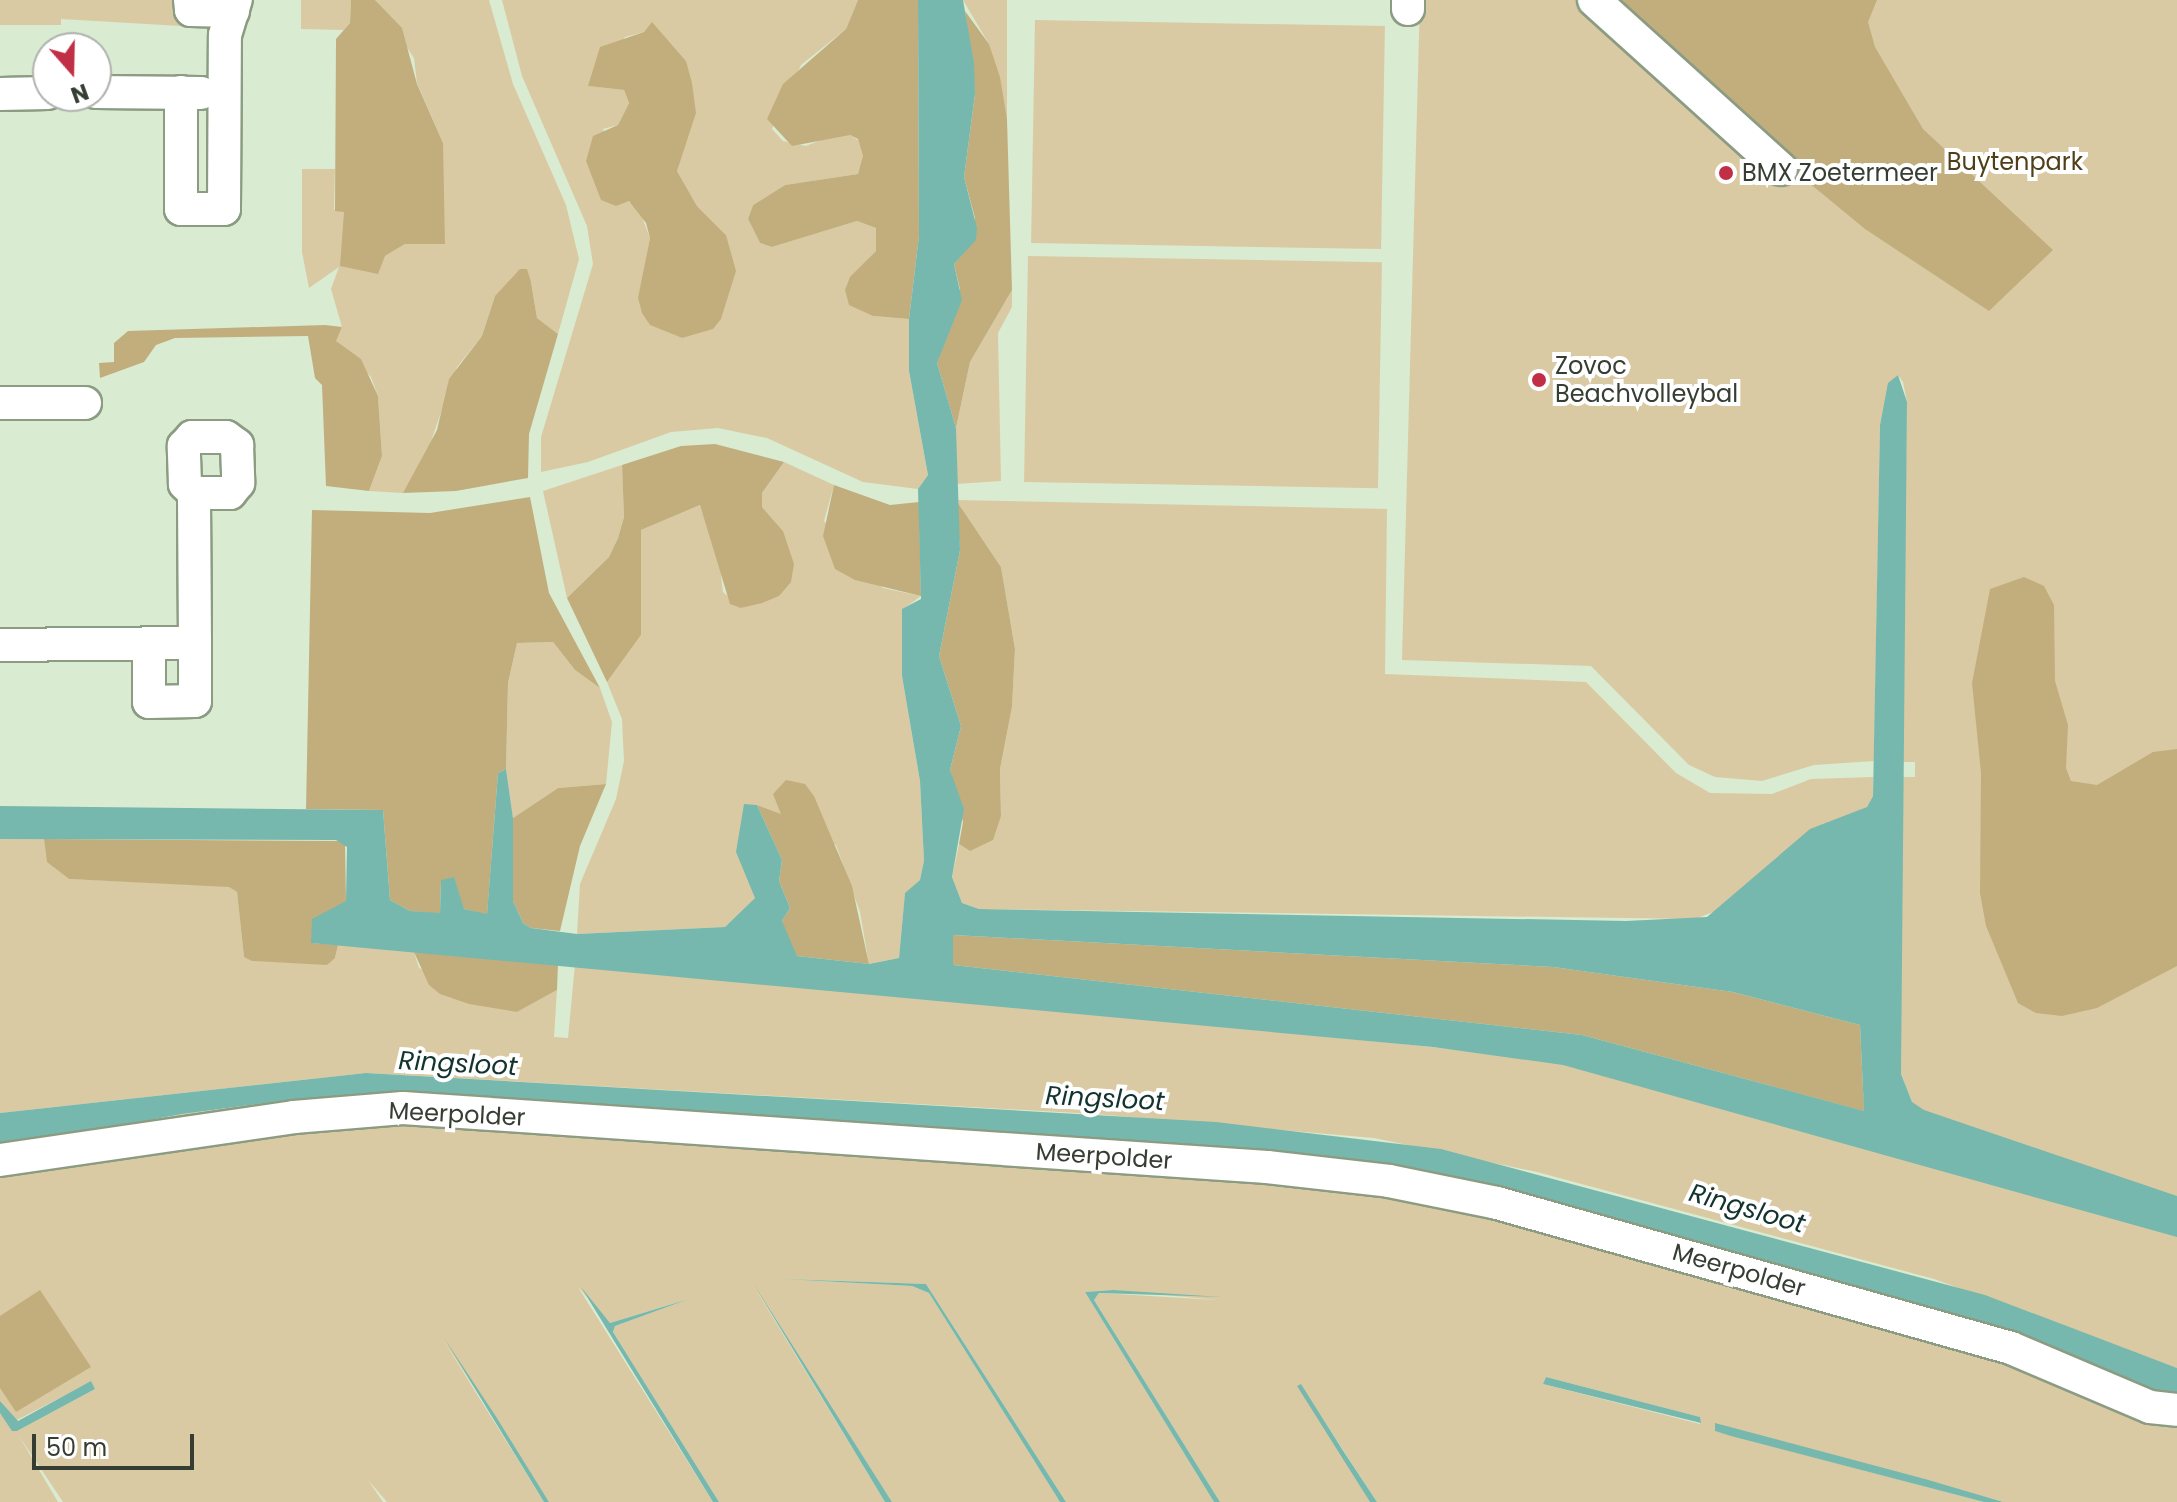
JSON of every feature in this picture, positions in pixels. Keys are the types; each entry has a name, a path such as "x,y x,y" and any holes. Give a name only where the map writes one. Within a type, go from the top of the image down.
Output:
{"street":[{"path":"181,92 181,209 224,209 225,35 234,6 191,10 190,0"},
{"path":"1594,0 1781,169"},
{"path":"112,92 223,93"},
{"path":"0,94 32,93"},
{"path":"0,403 85,403"},
{"path":"149,646 149,702 195,701 194,493"},
{"path":"0,645 149,646 195,643"},
{"name":"Meerpolder","path":"0,1160 294,1117 403,1108 1267,1167 1389,1181 1497,1203 2011,1348 2150,1407 2177,1410"}],"green space":[{"path":"0,0 181,0 181,26 61,19 61,25 0,25"},
{"path":"301,0 351,0 350,23 344,30 301,29"},
{"path":"375,0 489,0 513,84 566,205 579,259 558,334 537,318 531,282 495,296 482,336 457,367 424,461 403,493 369,491 382,456 378,396 371,377 335,341 342,327 331,289 339,267 309,288 302,252 302,169 335,169 334,210 344,211 385,256 405,244 443,143 417,83 414,58"},
{"path":"502,0 858,0 846,29 801,65 772,129 783,141 806,146 835,134 850,135 858,140 864,156 858,174 785,185 753,205 748,219 760,243 772,247 857,221 876,228 876,251 864,264 873,316 909,319 909,371 928,475 918,489 863,482 767,438 718,428 671,432 588,462 541,472 541,437 593,264 587,226 522,76","holes":["652,23 686,61 677,171 697,206 726,235 682,338 651,325 642,281 650,238 639,209 628,201 603,129 618,125 629,103 624,90 589,86 625,37 644,32"]},
{"path":"963,0 1007,0 1007,119 989,44"},
{"name":"Buytenpark","path":"1420,0 2177,0 2177,1368 1934,1279 1537,1172 1374,1138 1095,1114 366,1073 0,1113 0,839 44,839 48,862 69,879 228,886 237,892 244,957 335,958 338,945 414,952 419,968 517,1012 557,990 554,1037 568,1038 575,964 1432,1047 1912,1102 1901,1074 1900,1027 1900,777 1915,777 1915,762 1901,762 1907,402 1903,382 1898,375 1889,383 1880,425 1874,761 1814,765 1762,781 1715,777 1689,765 1591,666 1402,660"},
{"path":"1035,20 1385,26 1381,249 1031,243"},
{"path":"1028,256 1382,262 1378,488 1024,482"},
{"path":"1012,290 1012,307 998,333 1001,481 956,484 956,428 970,362"},
{"path":"784,462 834,485 824,521 883,588 921,596 902,610 902,676 920,781 924,861 920,880 905,894 899,958 869,964 860,912 836,845 757,805 755,898 725,927 577,934 580,884 616,799 624,761 622,719 607,682 641,635 641,530 700,505 719,558 723,592 741,608 779,596 783,531 762,507 762,493"},
{"path":"622,465 624,517 618,538 609,557 567,598 543,491"},
{"path":"956,500 1387,509 1385,674 1586,682 1676,773 1710,793 1772,794 1811,779 1873,777 1873,796 1867,807 1781,854 1721,909 1695,919 979,909 962,903 952,877 959,844 970,851 1001,816 1000,769 1012,707 1015,649 1001,567"},
{"path":"553,642 575,670 600,688 612,722 606,784 558,788 513,818 506,769 508,683 517,643"},
{"path":"360,1097 1360,1163 2177,1397 2177,1502 2003,1502 1715,1424 1715,1431 1984,1502 1377,1502 1300,1384 1370,1502 1220,1502 1094,1300 1099,1293 1218,1300 1112,1290 1085,1292 1214,1502 1066,1502 926,1284 785,1279 912,1286 929,1293 1060,1502 892,1502 752,1283 885,1502 719,1502 613,1332 615,1326 689,1299 610,1323 578,1287 713,1502 549,1502 442,1338 544,1502 387,1502 368,1480 383,1502 63,1502 19,1436 58,1502 0,1502 0,1413 17,1431 95,1389 91,1382 15,1421 0,1401 0,1148 182,1114 295,1099","holes":["1546,1377 1700,1417 1700,1424 1543,1384"]}],"shaded area":[{"path":"351,0 375,0 402,28 417,84 443,143 445,244 405,244 385,256 378,274 340,266 344,212 335,211 336,39 350,23"},
{"path":"858,0 918,0 919,236 909,319 873,316 849,305 845,290 850,277 876,251 876,228 857,221 772,247 760,243 748,219 753,205 785,185 858,174 863,156 858,139 850,135 792,146 767,119 783,84 846,29"},
{"path":"1617,0 1877,0 1868,22 1875,47 1923,129 2053,250 1989,311 1865,229 1773,153"},
{"path":"965,11 989,44 1000,77 1007,119 1012,290 970,362 956,428 937,363 960,289 954,264 966,250 975,218 964,177 975,94"},
{"path":"652,22 686,61 692,83 696,113 677,171 697,206 726,235 736,271 721,319 713,329 682,338 650,325 642,313 638,298 650,238 646,223 629,201 616,206 601,200 586,161 593,136 618,125 629,103 624,90 588,86 600,47 644,32"},
{"path":"520,269 527,269 537,318 558,334 529,434 528,478 456,491 403,493 437,430 449,379 482,336 495,296"},
{"path":"342,327 336,341 361,359 378,396 382,456 369,491 326,486 322,385 315,378 308,336 175,338 156,345 144,362 100,378 99,363 114,362 114,343 128,331"},
{"path":"715,444 784,462 762,493 762,507 783,531 794,564 791,582 779,596 762,603 741,608 730,604 700,505 641,530 641,635 607,682 567,598 609,557 618,538 624,517 622,465 681,446"},
{"path":"834,485 890,505 919,502 921,596 855,580 835,569 823,536"},
{"path":"530,497 549,593 600,688 575,670 553,642 517,643 508,683 506,769 498,773 487,915 464,909 441,880 440,914 410,911 390,900 383,810 306,809 312,510 430,513"},
{"path":"956,500 1001,567 1015,649 1012,707 1000,769 1001,816 993,840 970,851 959,844 963,822 950,770 961,726 939,656 960,550"},
{"path":"2024,577 2044,586 2054,605 2055,681 2068,725 2066,768 2071,781 2097,785 2153,752 2177,749 2177,966 2097,1008 2062,1016 2036,1013 2018,1003 1986,926 1980,893 1981,773 1972,683 1990,589"},
{"path":"786,780 805,784 814,796 852,886 869,964 797,956 787,942 782,921 790,908 779,881 782,860 757,805 781,814 773,794"},
{"path":"606,784 580,846 560,931 531,928 523,923 513,901 513,818 558,788"},
{"path":"44,839 345,841 346,901 312,943 338,945 335,958 327,965 252,961 244,957 237,892 229,887 69,879 47,862"},
{"path":"953,935 1553,967 1733,992 1860,1025 1864,1111 1582,1035 953,965"},
{"path":"414,952 558,963 557,990 517,1012 469,1004 440,994 429,985"},
{"path":"40,1290 91,1367 16,1412 0,1388 0,1316"}],"water":[{"path":"918,0 963,0 974,63 975,94 964,177 977,228 976,240 954,264 962,300 937,363 956,428 960,550 939,656 961,726 950,770 964,809 952,877 962,903 979,909 1626,921 1707,917 1810,829 1867,807 1873,796 1880,425 1888,383 1898,375 1907,402 1901,1074 1912,1102 1924,1110 2177,1196 2177,1237 1563,1065 1433,1047 311,943 312,919 346,901 347,847 336,840 0,839 0,806 383,810 390,900 410,911 440,913 441,880 454,877 464,909 487,914 498,773 506,769 513,818 513,901 523,923 531,928 577,934 725,927 755,898 736,852 744,804 757,805 782,860 779,881 790,908 782,921 797,956 869,964 899,958 905,893 920,880 924,861 920,781 902,676 902,609 921,599 918,489 928,475 909,371 909,319 919,236","holes":["953,935 1553,967 1733,992 1860,1025 1864,1111 1582,1035 953,965"]},
{"path":"366,1073 1216,1122 1441,1149 1985,1295 2177,1368 2177,1397 1488,1186 360,1097 295,1099 182,1114 0,1148 0,1113"},
{"path":"784,1279 926,1284 1066,1502 1060,1502 929,1293 912,1286"},
{"path":"753,1283 892,1502 885,1502"},
{"path":"581,1287 610,1323 689,1299 615,1326 613,1332 719,1502 713,1502"},
{"path":"1113,1290 1222,1297 1099,1293 1094,1300 1220,1502 1214,1502 1085,1292"},
{"path":"444,1338 495,1415 549,1502 544,1502"},
{"path":"1546,1377 1700,1417 1701,1423 1543,1384"},
{"path":"91,1381 95,1389 17,1431 12,1431 0,1413 0,1401 18,1421"},
{"path":"1301,1384 1377,1502 1370,1502 1297,1386"},
{"path":"1715,1423 2003,1502 1984,1502 1731,1436 1715,1431"}],"place":[{"name":"BMX Zoetermeer","path":"1726,173"},
{"name":"Zovoc Beachvolleybal","path":"1539,380"}],"water label":[{"name":"Ringsloot","path":"458,1064"},
{"name":"Ringsloot","path":"1105,1099"},
{"name":"Ringsloot","path":"1747,1209"}]}
